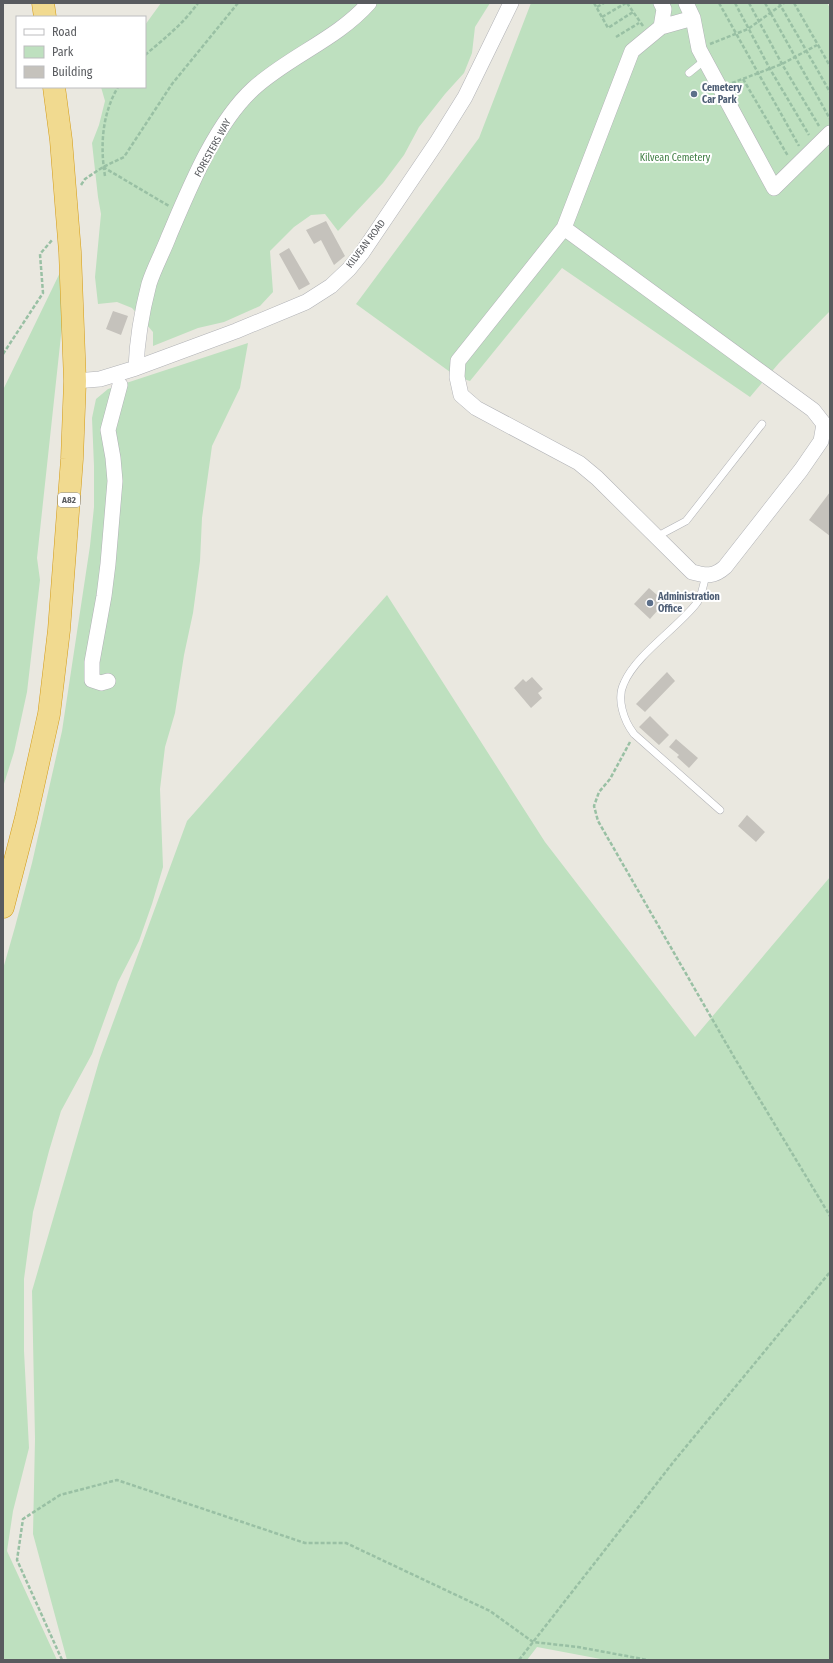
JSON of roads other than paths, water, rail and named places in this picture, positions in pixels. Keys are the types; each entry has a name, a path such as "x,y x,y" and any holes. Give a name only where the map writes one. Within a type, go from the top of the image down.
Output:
{"highway":[{"path":"43,3 45,16"},
{"name":"A82","path":"3,907 26,818 49,714 59,630 72,459 75,382 70,252 68,211 54,88"}],"street":[{"name":"FORESTERS WAY","path":"136,368 141,326 150,282 180,212 207,155 224,126 252,90 270,76 339,31 361,13 370,3"},
{"name":"KILVEAN ROAD","path":"75,382 100,379 136,368 236,331 306,302 331,286 349,269 371,240 437,142 465,97 511,3"},
{"path":"657,31 664,9 661,3"},
{"path":"686,3 693,18 702,54 774,188 814,148"},
{"path":"564,228 812,410 824,424 821,441 801,470 725,568 718,574 706,576 692,572 597,478 579,463 476,408 461,395 457,377 458,361 564,228 632,51 657,31 693,18"},
{"path":"108,680 101,683 92,680 92,662 104,596 115,481 114,458 108,430 120,385"}],"lane":[{"path":"689,73 702,54"},
{"path":"656,537 686,521 762,424"},
{"path":"706,576 697,603 632,668 623,684 621,701 623,714 627,724 634,734 720,810"}],"place":[{"name":"Cemetery Car Park","path":"694,94"},
{"name":"Administration Office","path":"650,603"}],"park label":[{"name":"Kilvean Cemetery","path":"675,158"}]}
